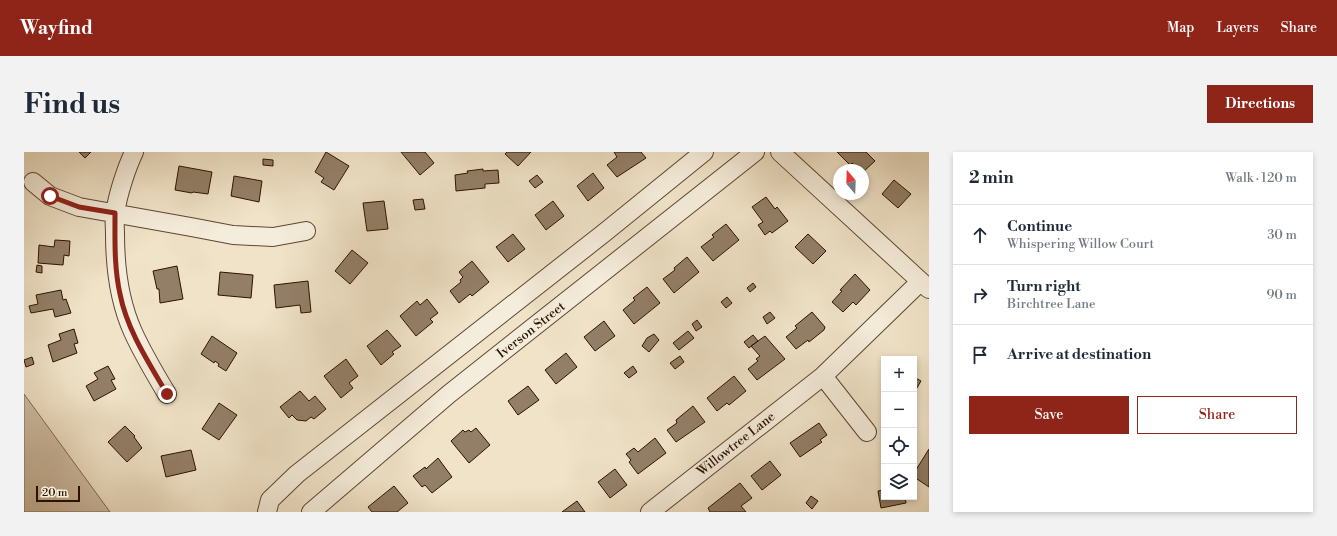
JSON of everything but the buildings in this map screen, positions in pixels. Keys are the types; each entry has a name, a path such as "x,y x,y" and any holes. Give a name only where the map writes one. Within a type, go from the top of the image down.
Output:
{"street":[{"path":"134,152 128,165 115,213 116,268 120,294 133,332 146,359 167,394"},
{"path":"267,512 270,500 297,474 604,233 704,152"},
{"name":"Iverson Street","path":"311,512 449,394 756,152"},
{"path":"780,152 925,285"},
{"path":"33,182 50,196 79,207 233,234 272,237 306,231"},
{"name":"Willowtree Lane","path":"650,512 823,376 925,285"},
{"path":"823,376 867,432"}],"shaded area":[{"path":"24,394 110,512 24,512"}],"route":[{"path":"50,196 79,207 115,213 116,268 123,305 133,332 146,359 167,394"}]}
